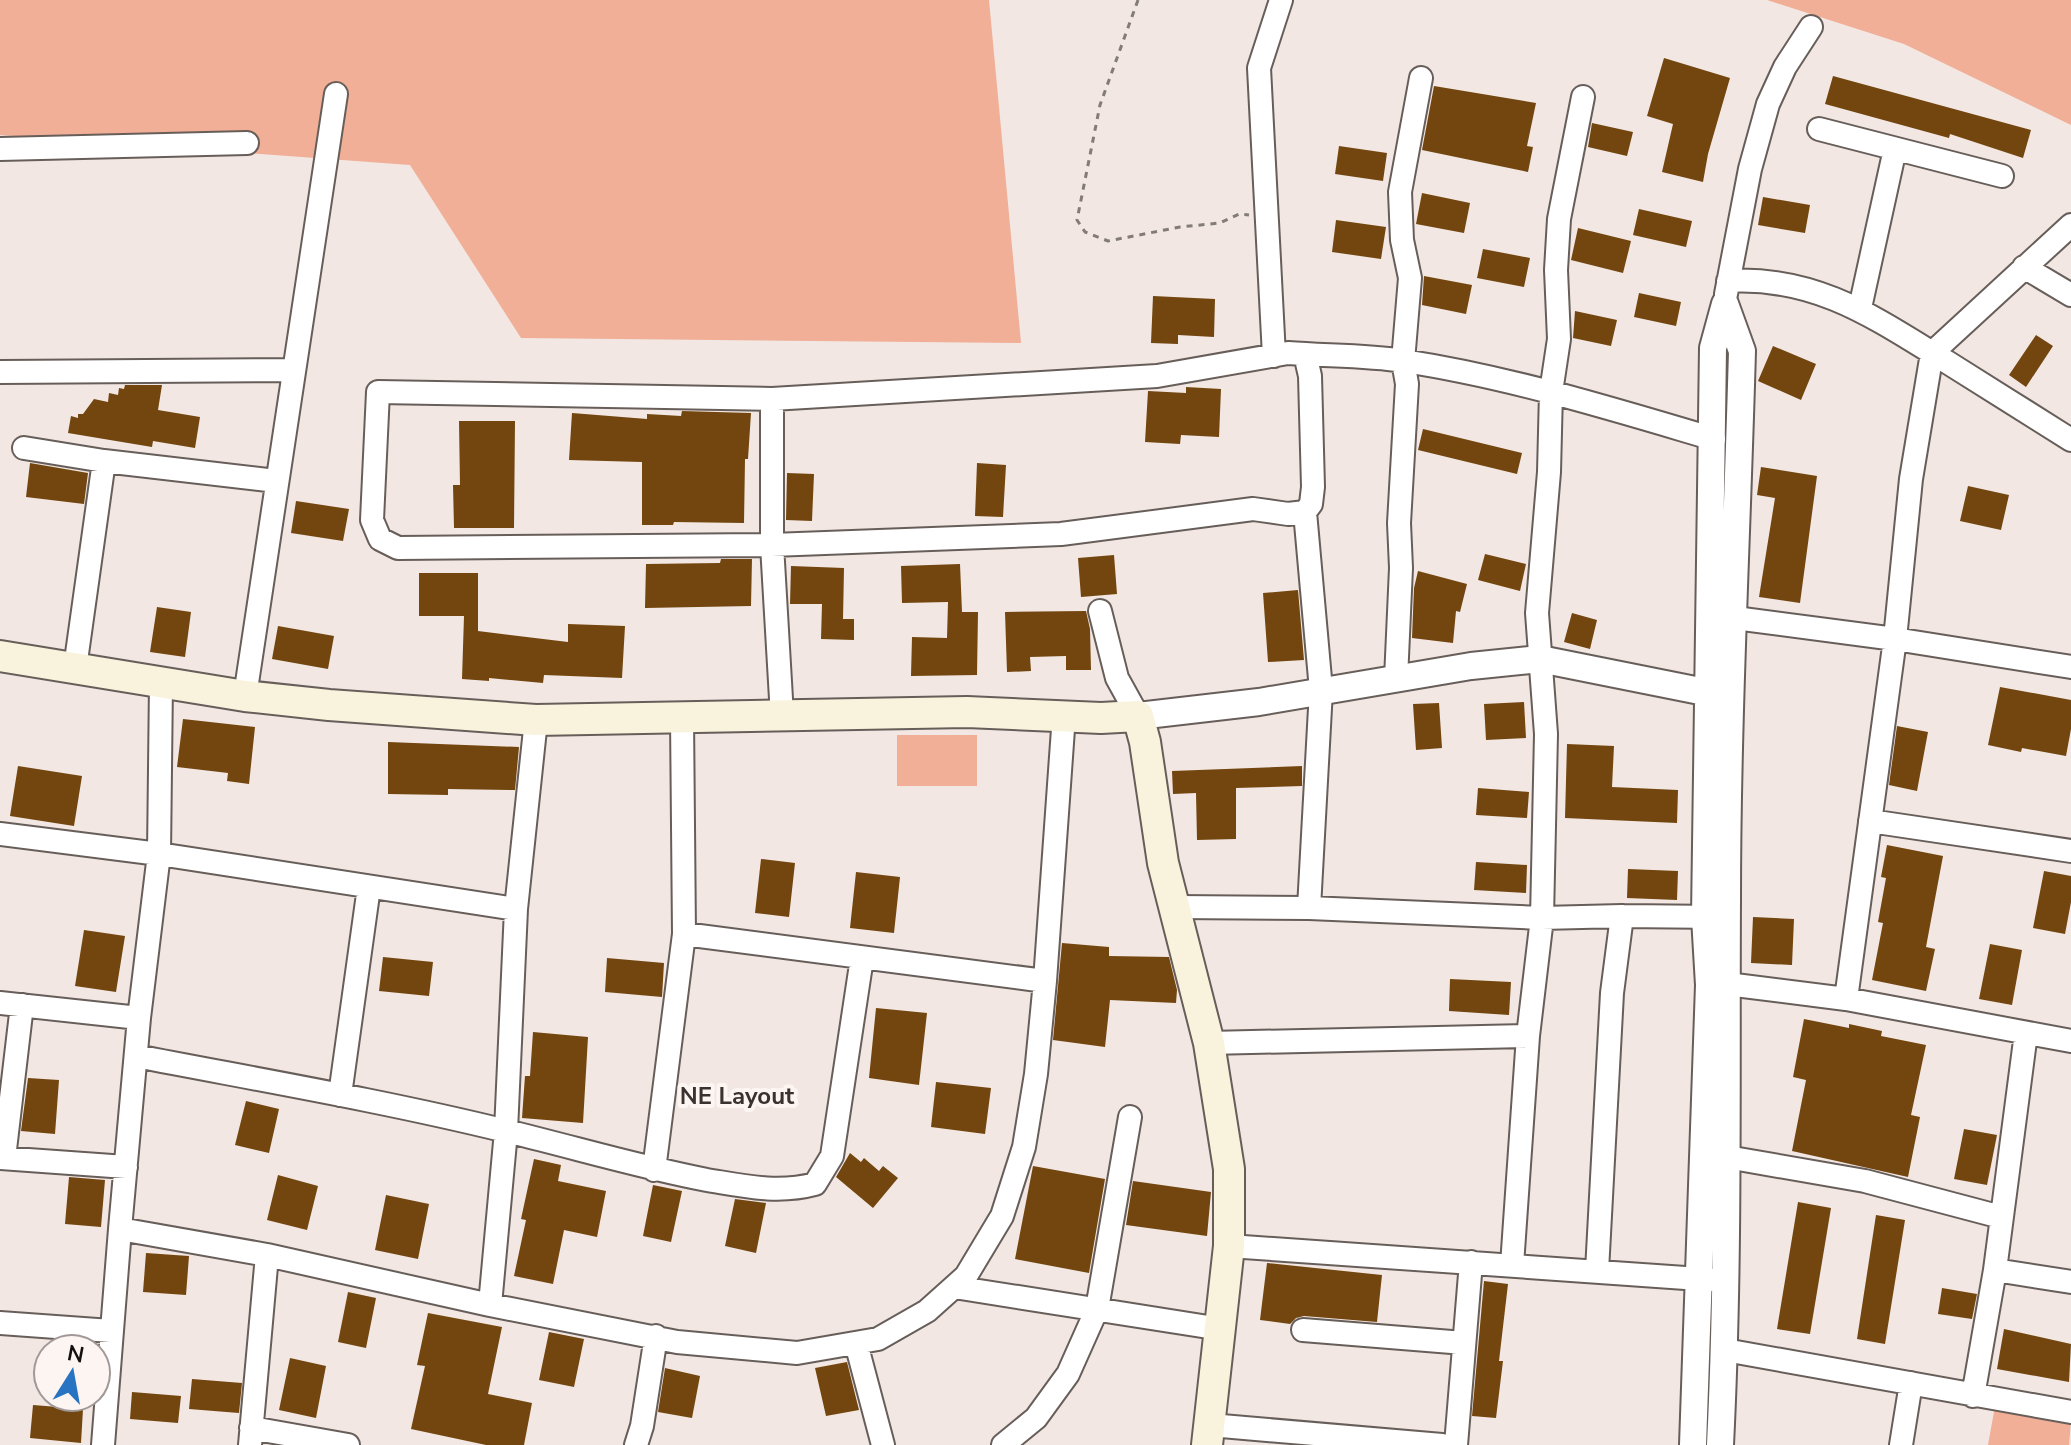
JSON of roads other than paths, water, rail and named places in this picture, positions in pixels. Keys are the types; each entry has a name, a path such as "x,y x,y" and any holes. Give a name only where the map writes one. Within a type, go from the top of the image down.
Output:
{"main road":[{"path":"0,656 245,696 536,720 951,712 1101,718 1138,716 1163,863 1209,1043 1229,1169 1229,1246 1208,1435"}],"street":[{"path":"1274,356 1259,68 1281,0"},
{"path":"1693,1445 1727,1157 1718,984 1710,693 1713,348 1750,169 1768,104 1785,67 1811,27"},
{"path":"1396,679 1401,568 1399,523 1407,384 1403,361 1410,278 1402,240 1400,192 1421,78"},
{"path":"245,696 336,94"},
{"path":"1512,1265 1528,1036 1542,918 1546,734 1537,613 1549,472 1551,392 1559,339 1556,270 1559,219 1583,97"},
{"path":"1819,129 2002,176"},
{"path":"0,149 247,143"},
{"path":"1860,308 1895,149"},
{"path":"1846,999 1895,639 1911,479 1932,353 2071,225"},
{"path":"2024,267 2071,295"},
{"path":"1727,292 1762,279 1799,286 1860,308 2071,440"},
{"path":"1716,917 1735,618 1742,351 1727,292"},
{"path":"1305,512 1288,514 1253,509 1061,534 772,545 398,548 380,539 372,520 378,392 772,399 1157,376 1288,353 1403,361 1551,392 1714,439"},
{"path":"1305,354 1310,376 1313,487 1311,504 1305,512 1321,690 1309,908"},
{"path":"0,372 293,370"},
{"path":"772,399 772,545 782,716"},
{"path":"24,448 104,461 276,481"},
{"path":"75,668 104,461"},
{"path":"1100,611 1117,678 1138,716 1259,702 1471,666 1540,659 1710,693"},
{"path":"1735,618 2071,667"},
{"path":"103,1445 139,1018 159,854 161,683"},
{"path":"120,1229 267,1255 490,1305 677,1342 797,1353 878,1339 927,1311 966,1276 1002,1216 1024,1147 1036,1074 1045,981 1064,715"},
{"path":"654,1170 684,934 682,717"},
{"path":"490,1305 506,1131 516,909 536,720"},
{"path":"1870,821 2071,851"},
{"path":"0,834 159,854 516,909"},
{"path":"340,1095 369,887"},
{"path":"1175,907 1309,908 1542,918 1716,917"},
{"path":"1597,1271 1612,993 1622,916"},
{"path":"684,934 1045,981"},
{"path":"136,1056 506,1131 654,1170 774,1191 796,1189 815,1184 832,1156 862,958"},
{"path":"1718,984 1846,999 2071,1041"},
{"path":"1718,984 1713,1280 1725,1350 1720,1445"},
{"path":"126,1167 2,1158 11,1004 139,1018"},
{"path":"1973,1396 1995,1270 2026,1033"},
{"path":"1209,1043 1528,1036"},
{"path":"1003,1445 1036,1418 1068,1374 1097,1309 1130,1117"},
{"path":"1727,1157 1865,1181 2001,1217"},
{"path":"1229,1246 1713,1280"},
{"path":"267,1255 251,1437 335,1444"},
{"path":"1456,1445 1471,1262"},
{"path":"1995,1270 2071,1282"},
{"path":"954,1287 1221,1329"},
{"path":"0,1323 111,1331"},
{"path":"1303,1330 1464,1343"},
{"path":"636,1445 642,1426 656,1336"},
{"path":"856,1343 883,1445"},
{"path":"1725,1350 2071,1412"},
{"path":"1901,1445 1911,1383"},
{"path":"1208,1435 1427,1444"}],"district":[{"name":"NE Layout","path":"737,1096"}]}
